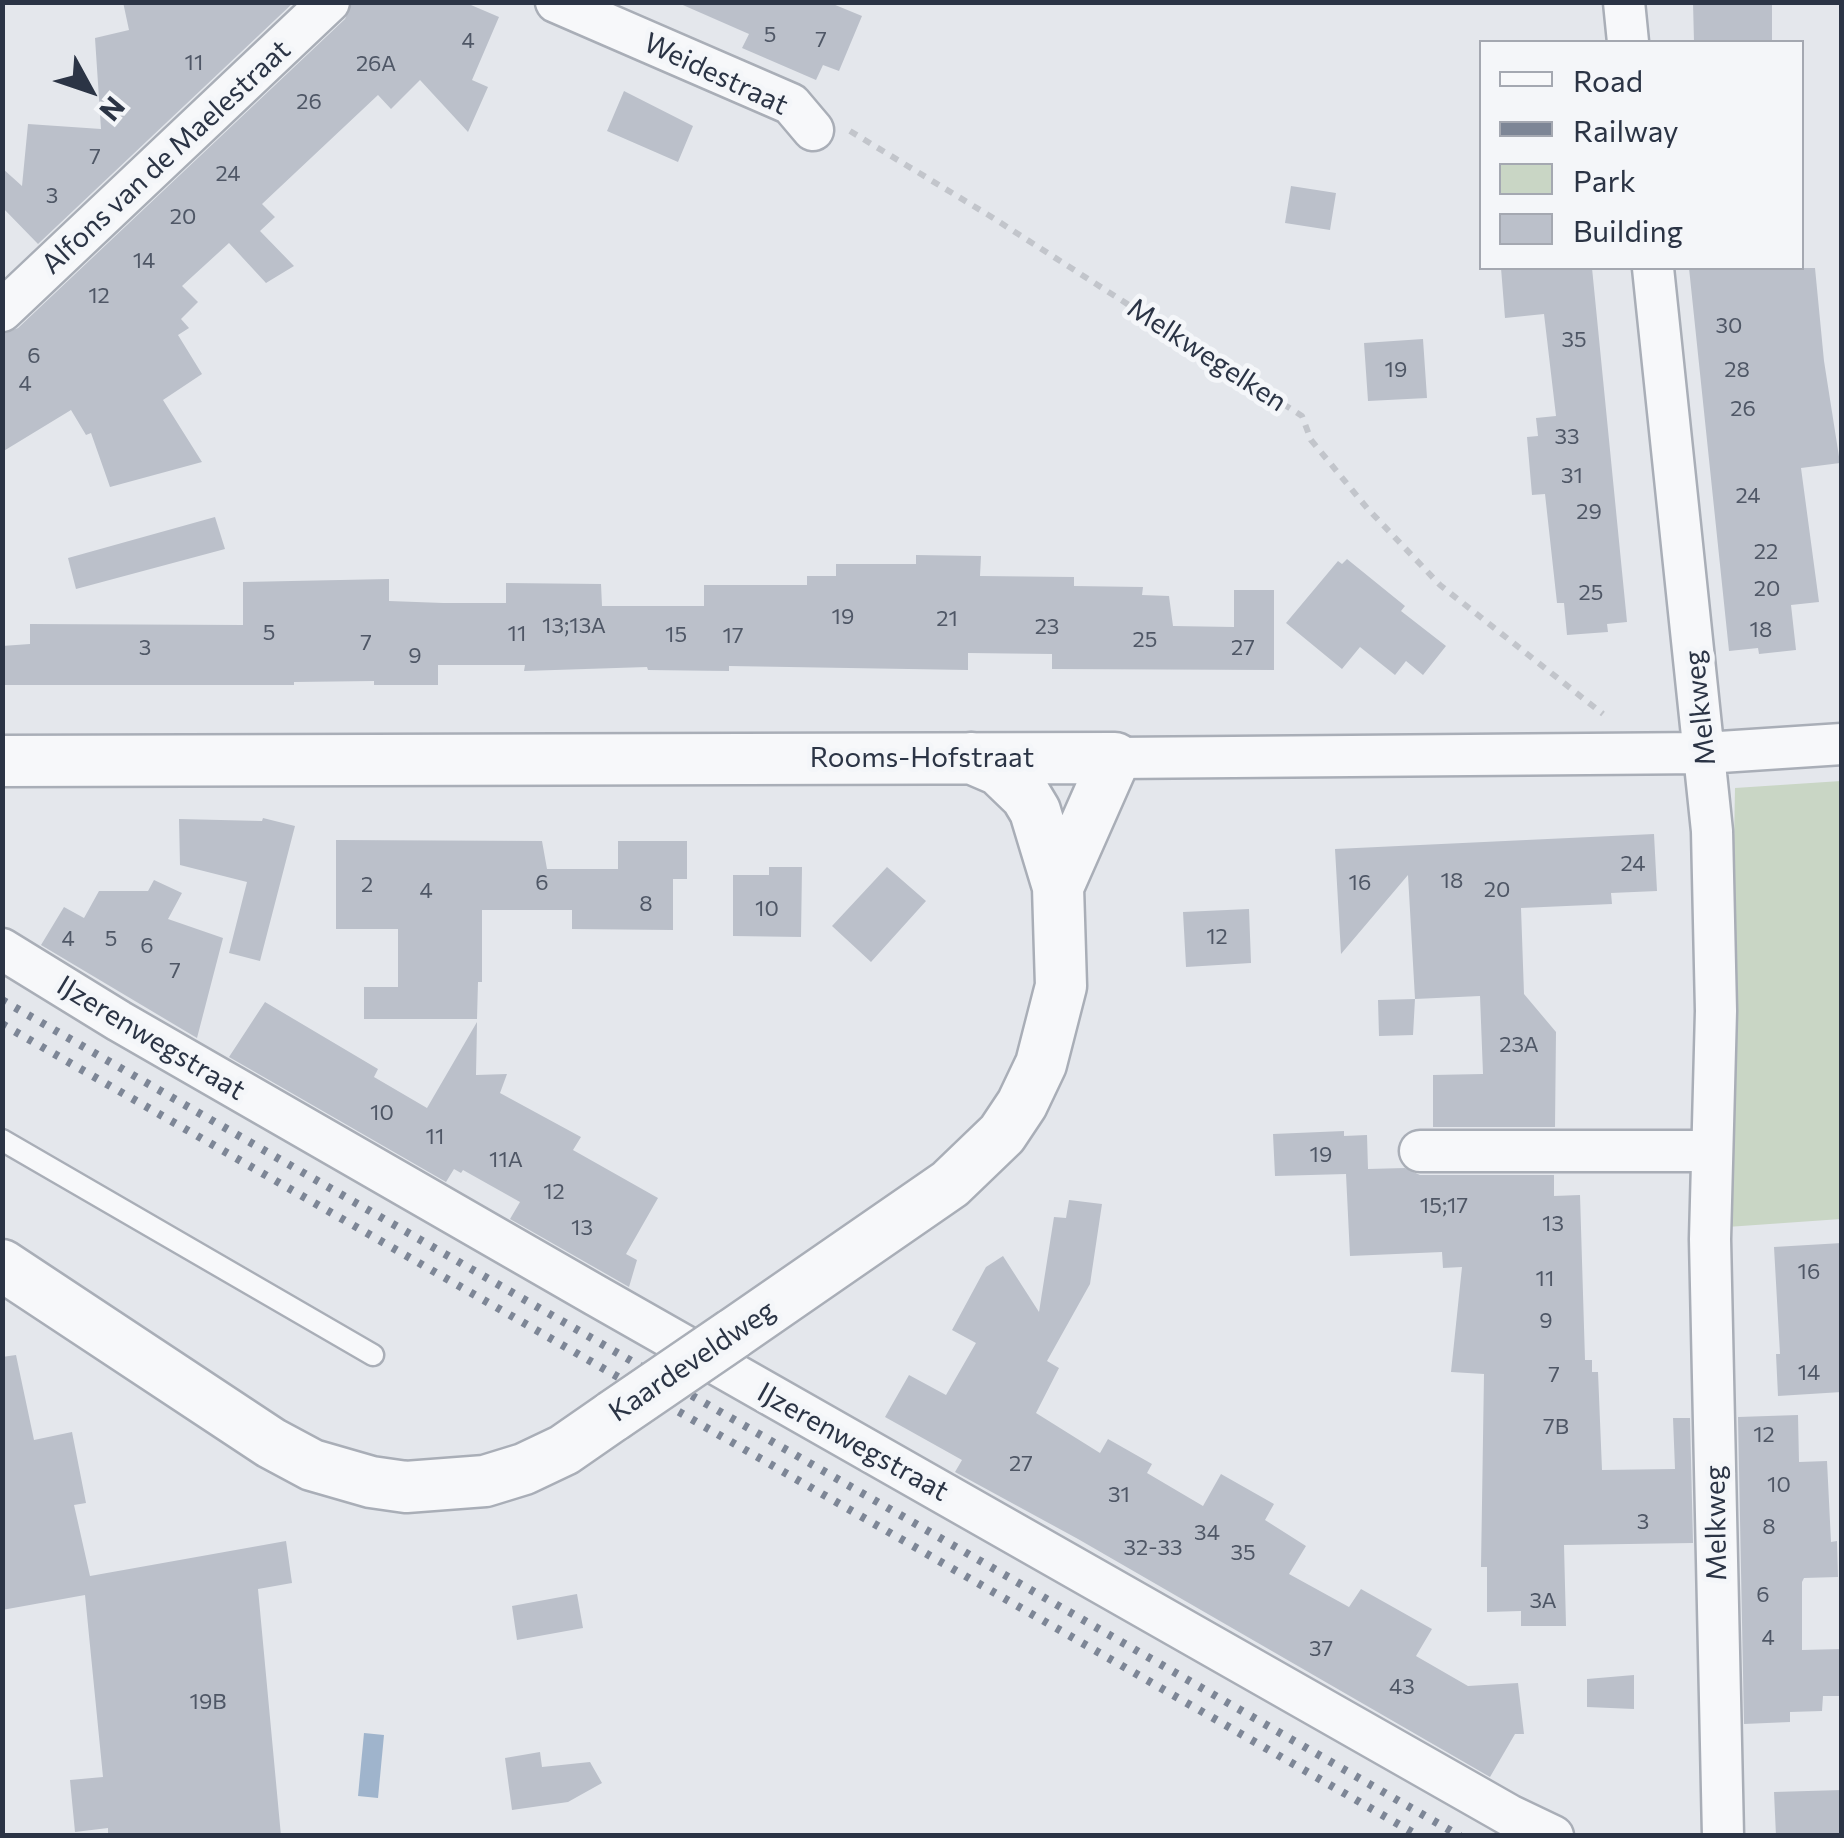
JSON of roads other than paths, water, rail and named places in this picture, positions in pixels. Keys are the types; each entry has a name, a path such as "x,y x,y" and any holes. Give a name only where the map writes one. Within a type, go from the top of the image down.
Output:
{"street":[{"name":"Alfons van de Maelestraat","path":"2,312 329,2"},
{"name":"Weidestraat","path":"556,2 802,117"},
{"path":"1624,2 1628,40"},
{"name":"Melkweg","path":"1653,270 1712,830 1716,1011 1710,1239 1723,1836"},
{"name":"Rooms-Hofstraat","path":"2,761 1706,753 1842,744"},
{"path":"971,758 999,770 1026,796 1035,811 1058,886"},
{"name":"Kaardeveldweg","path":"2,1265 312,1465 406,1488 484,1481 564,1450 950,1184 1002,1134 1041,1064 1061,986 1058,886 1115,758"},
{"name":"IJzerenwegstraat","path":"2,949 594,1296 1509,1815 1553,1836"},
{"path":"1420,1150 1712,1150"}],"lane":[{"path":"2,1140 373,1355"}],"water":[{"path":"364,1733 384,1735 378,1798 358,1796"}],"railway":[{"path":"2,1000 1460,1836"},
{"path":"2,1024 1419,1836"}]}
